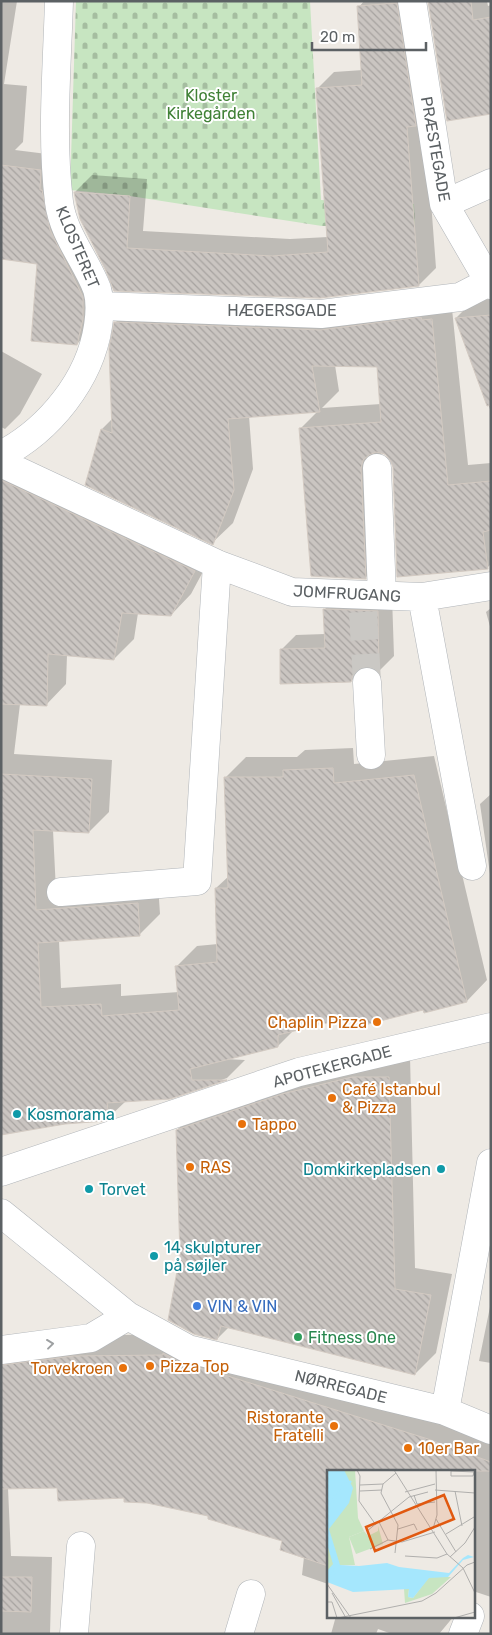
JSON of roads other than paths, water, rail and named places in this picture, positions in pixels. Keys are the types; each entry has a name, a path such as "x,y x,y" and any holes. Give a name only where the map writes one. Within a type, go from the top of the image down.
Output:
{"street":[{"name":"KLOSTERET","path":"1,455 16,447 44,423 68,398 86,366 95,343 101,306 97,289 70,236 60,208 55,171 59,1"},
{"name":"PRÆSTEGADE","path":"412,1 444,204 490,283"},
{"path":"444,204 491,183"},
{"name":"HÆGERSGADE","path":"101,306 321,314 460,298 490,283"},
{"name":"JOMFRUGANG","path":"1,463 217,564 292,592 369,600 422,597 491,586"},
{"path":"369,600 377,468"},
{"path":"61,892 197,881 217,564"},
{"path":"422,597 472,866"},
{"path":"367,682 371,755"},
{"name":"APOTEKERGADE","path":"1,1172 176,1115 299,1072 491,1028"},
{"path":"446,1411 491,1163"},
{"path":"1,1213 128,1316 91,1338 1,1350"},
{"name":"NØRREGADE","path":"128,1316 188,1350 446,1411 491,1430"},
{"path":"74,1634 81,1546"},
{"path":"239,1634 251,1594"},
{"path":"463,1634 469,1618"}],"tunnel":[{"path":"363,612 367,682"}],"place":[{"name":"Chaplin Pizza","path":"377,1022"},
{"name":"Café Istanbul & Pizza","path":"332,1098"},
{"name":"Kosmorama","path":"17,1114"},
{"name":"Tappo","path":"242,1124"},
{"name":"RAS","path":"190,1167"},
{"name":"Domkirkepladsen","path":"441,1169"},
{"name":"Torvet","path":"89,1189"},
{"name":"14 skulpturer på søjler","path":"154,1256"},
{"name":"VIN & VIN","path":"197,1306"},
{"name":"Fitness One","path":"298,1337"},
{"name":"Pizza Top","path":"150,1366"},
{"name":"Torvekroen","path":"123,1368"},
{"name":"Ristorante Fratelli","path":"334,1426"},
{"name":"10er Bar","path":"408,1448"}],"park label":[{"name":"Kloster Kirkegården","path":"211,104"}]}
